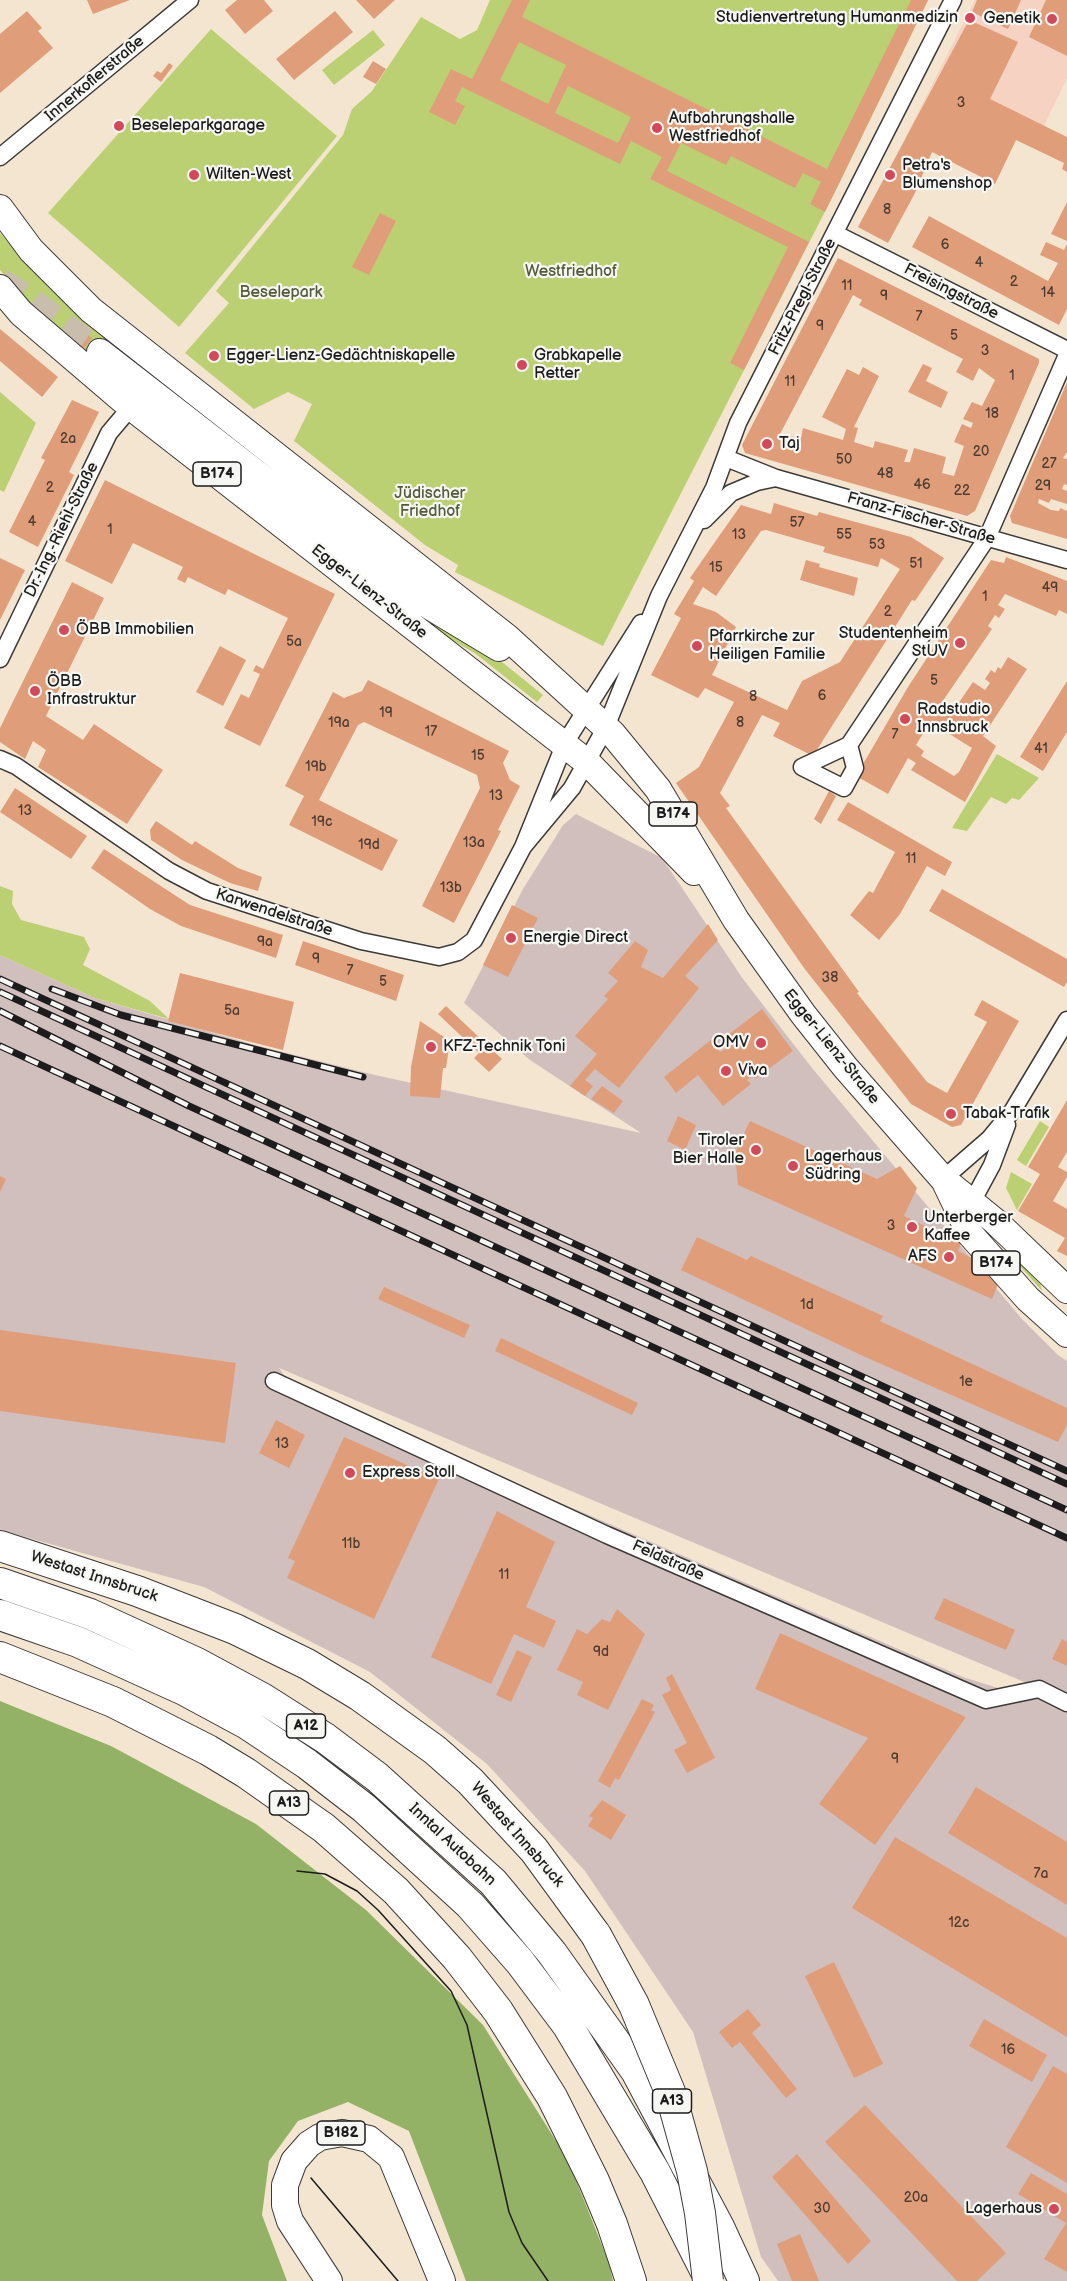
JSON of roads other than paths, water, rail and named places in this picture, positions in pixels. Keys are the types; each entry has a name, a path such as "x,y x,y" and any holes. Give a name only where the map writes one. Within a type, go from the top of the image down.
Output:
{"highway":[{"name":"Westast Innsbruck","path":"0,1546 192,1611 298,1659 398,1721 461,1773 500,1812 562,1885 596,1935 634,2005 654,2049 680,2126 692,2171 709,2281"},
{"name":"Inntal Autobahn","path":"0,1583 90,1614 197,1663 262,1698 325,1738 376,1777 494,1882 552,1953 636,2071 719,2227 744,2281"},
{"name":"Inntal Autobahn","path":"0,1615 78,1642 184,1690 247,1724 307,1764 364,1808 470,1905 520,1962 568,2026 655,2172 709,2281"},
{"name":"A13","path":"0,1657 113,1702 176,1733 246,1773 324,1828 360,1858 426,1922 479,1986 514,2034 575,2139 612,2224 631,2281"}],"main road":[{"name":"Egger-Lienz-Straße","path":"0,208 31,249 91,310 508,638 606,727 658,789 728,908 824,1041 943,1179 972,1202 1067,1290"},
{"name":"Egger-Lienz-Straße","path":"0,288 10,307 131,407 565,743 655,830 728,908"},
{"name":"Egger-Lienz-Straße","path":"100,351 422,601 550,678"},
{"name":"Egger-Lienz-Straße","path":"943,1179 970,1234 1028,1299 1063,1322"},
{"name":"B182","path":"329,2281 290,2221 285,2205 285,2185 294,2162 309,2144 320,2137 342,2133 369,2139 391,2157 442,2281"}],"street":[{"name":"Innerkoflerstraße","path":"0,157 190,0"},
{"name":"Fritz-Pregl-Straße","path":"588,763 606,727 659,596 726,458 738,423 953,0"},
{"name":"Freisingstraße","path":"836,234 1067,350"},
{"path":"849,745 987,538 1067,355"},
{"name":"Dr.-Ing.-Riehl-Straße","path":"0,659 109,433 131,407"},
{"name":"Franz-Fischer-Straße","path":"726,458 776,478 1067,560"},
{"path":"692,531 731,493 757,482 776,478"},
{"name":"Fritz-Pregl-Straße","path":"565,743 659,596"},
{"name":"Karwendelstraße","path":"0,759 16,766 169,871 207,891 361,941 411,954 438,957 458,952 474,940 523,847 565,743"},
{"name":"Karwendelstraße","path":"523,847 564,799 588,763"},
{"path":"943,1179 989,1139 1013,1110 1067,1020"},
{"path":"972,1202 992,1165 1013,1110"},
{"name":"Feldstraße","path":"274,1382 607,1535 986,1700 1039,1689 1067,1702"}],"tunnel":[{"path":"0,281 26,297 100,352"}],"tram line":[{"path":"297,1871 325,1874 357,1891 378,1910 451,1991 467,2025 509,2212 522,2243 548,2281"},
{"path":"311,2178 398,2281"}],"railway":[{"path":"0,979 1067,1471"},
{"path":"52,989 121,1015 363,1077"},
{"path":"0,992 1067,1484"},
{"path":"0,1011 189,1106 1067,1510"},
{"path":"0,1046 1067,1538"}],"place":[{"name":"Studienvertretung Humanmedizin","path":"970,18"},
{"name":"Genetik","path":"1052,19"},
{"name":"Beseleparkgarage","path":"119,126"},
{"name":"Aufbahrungshalle Westfriedhof","path":"657,128"},
{"name":"Wilten-West","path":"194,175"},
{"name":"Petra's Blumenshop","path":"890,175"},
{"name":"Egger-Lienz-Gedächtniskapelle","path":"214,356"},
{"name":"Grabkapelle Retter","path":"522,365"},
{"name":"Taj","path":"767,444"},
{"name":"ÖBB Immobilien","path":"64,630"},
{"name":"Studentenheim StUV","path":"960,643"},
{"name":"Pfarrkirche zur Heiligen Familie","path":"697,646"},
{"name":"ÖBB Infrastruktur","path":"35,691"},
{"name":"Radstudio Innsbruck","path":"905,719"},
{"name":"Energie Direct","path":"511,938"},
{"name":"OMV","path":"761,1043"},
{"name":"KFZ-Technik Toni","path":"431,1047"},
{"name":"Viva","path":"726,1071"},
{"name":"Tabak-Trafik","path":"951,1114"},
{"name":"Tiroler Bier Halle","path":"756,1150"},
{"name":"Lagerhaus Südring","path":"793,1166"},
{"name":"Unterberger Kaffee","path":"912,1227"},
{"name":"AFS","path":"949,1257"},
{"name":"Express Stoll","path":"350,1473"},
{"name":"Lagerhaus","path":"1054,2209"}],"park label":[{"name":"Westfriedhof","path":"571,272"},
{"name":"Beselepark","path":"281,293"},
{"name":"Jüdischer Friedhof","path":"430,503"}]}
